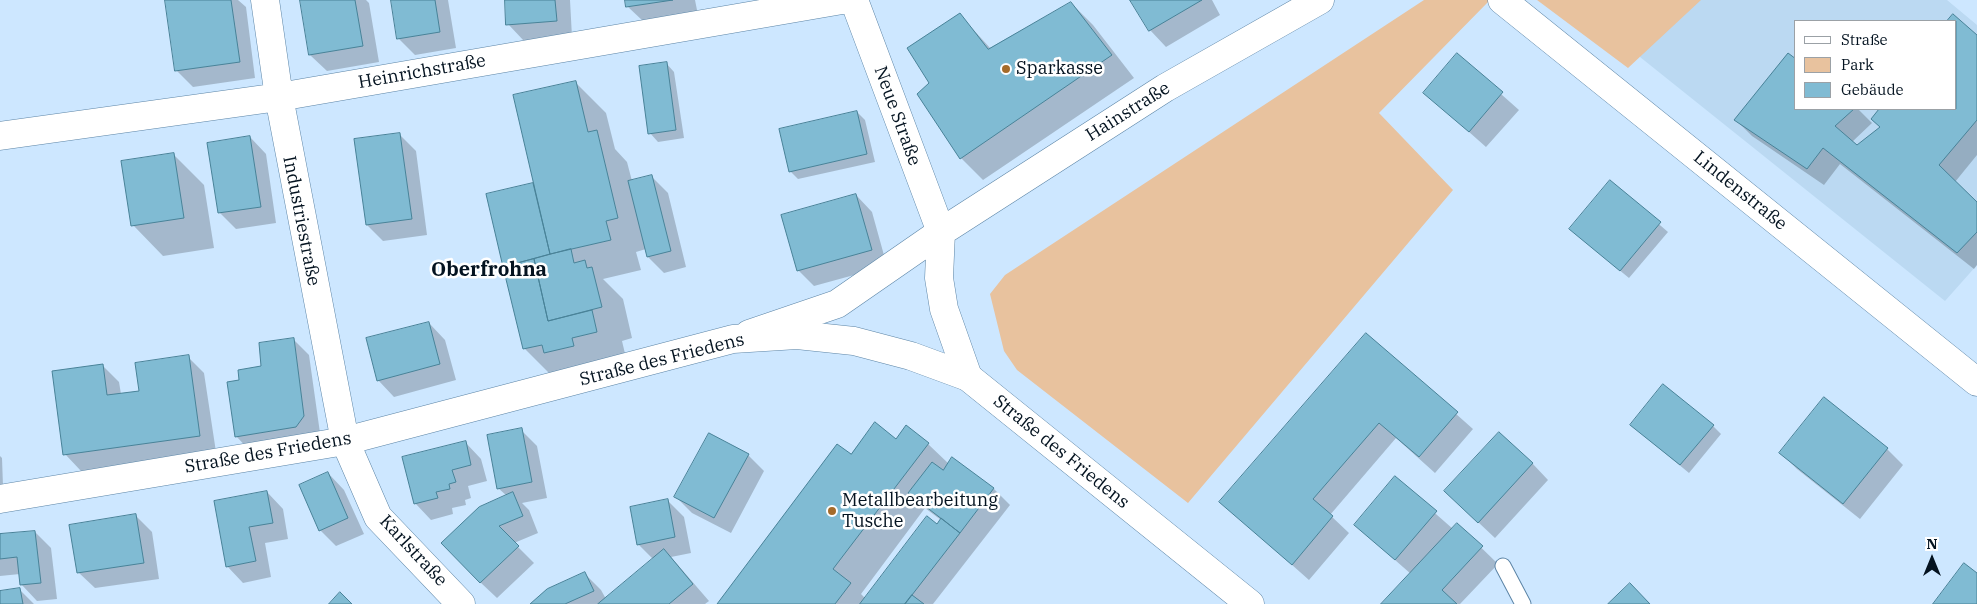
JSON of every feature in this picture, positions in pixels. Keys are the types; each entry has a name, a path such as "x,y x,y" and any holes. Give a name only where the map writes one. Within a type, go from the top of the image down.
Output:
{"street":[{"name":"Industriestraße","path":"265,0 278,97 344,441"},
{"name":"Heinrichstraße","path":"0,136 278,97 842,0"},
{"name":"Neue Straße","path":"854,0 940,232"},
{"name":"Hainstraße","path":"733,339 837,304 940,232 1165,88 1320,0"},
{"name":"Lindenstraße","path":"1502,0 1977,382"},
{"path":"940,232 940,278 944,309 968,377"},
{"name":"Straße des Friedens","path":"0,499 344,441 733,339 797,336 854,341 911,356 968,377 1250,604"},
{"name":"Karlstraße","path":"344,441 378,517 461,604"}],"lane":[{"path":"1503,566 1523,604"}],"shaded area":[{"path":"1555,0 1947,0 1977,25 1977,265 1945,301 1640,57"}],"green space":[{"path":"1424,0 1490,0 1379,113 1453,190 1188,503 1017,370 1004,351 990,294 1005,275"},
{"path":"1537,0 1701,0 1628,68"}],"building":[{"path":"165,0 231,0 240,62 175,71"},
{"path":"300,0 355,0 363,46 309,55"},
{"path":"391,0 435,0 440,32 397,39"},
{"path":"505,0 555,0 557,21 506,25"},
{"path":"625,0 673,0 626,7"},
{"path":"1130,0 1202,0 1149,31"},
{"name":"Sparkasse","path":"1071,2 1112,55 960,159 917,94 929,83 907,48 960,13 988,49"},
{"path":"1953,14 1977,35 1977,120 1939,165 1977,202 1977,232 1957,253 1823,148 1807,169 1734,120 1788,53 1794,58 1794,110 1853,110 1835,126 1857,145 1880,127 1871,119 1878,110 1957,110 1957,20 1948,20"},
{"path":"1457,53 1503,92 1469,132 1423,93"},
{"path":"667,62 676,130 648,134 639,66"},
{"path":"576,81 588,132 597,130 618,218 606,221 611,240 550,254 513,95"},
{"path":"857,111 867,154 789,172 779,129"},
{"path":"400,133 412,219 366,225 354,139"},
{"path":"250,136 261,207 218,213 207,143"},
{"path":"174,153 184,218 131,226 121,161"},
{"path":"652,175 671,251 647,257 628,181"},
{"path":"1610,180 1661,222 1620,271 1569,229"},
{"path":"533,183 550,254 503,267 486,194"},
{"path":"856,194 872,250 797,271 781,215"},
{"path":"571,249 574,263 585,260 587,268 592,267 602,307 548,321 534,259"},
{"path":"534,259 548,321 592,310 597,332 572,338 574,346 544,353 542,345 523,349 503,267"},
{"path":"429,322 440,364 377,381 366,338"},
{"path":"1366,333 1458,412 1419,457 1379,423 1313,499 1333,516 1292,565 1219,502"},
{"path":"294,338 304,416 296,427 235,437 227,382 239,380 238,370 261,366 259,343"},
{"path":"189,355 200,436 63,455 52,371 103,364 107,395 139,391 135,363"},
{"path":"1663,384 1714,425 1680,465 1630,425"},
{"path":"1824,397 1888,448 1843,504 1779,453"},
{"name":"Metallbearbeitung Tusche","path":"875,422 896,439 906,425 929,443 833,569 851,583 835,604 717,604 837,444 851,454"},
{"path":"522,428 532,482 497,489 487,435"},
{"path":"1499,432 1533,463 1478,523 1444,491"},
{"path":"709,433 749,454 714,518 674,497"},
{"path":"466,441 471,465 452,470 456,482 449,484 450,489 436,492 438,498 414,504 402,457"},
{"path":"952,457 994,488 960,533 908,493 932,462 943,470"},
{"path":"328,472 348,518 319,531 299,485"},
{"path":"1395,476 1437,511 1395,560 1354,525"},
{"path":"267,491 273,523 249,527 256,561 226,567 214,501"},
{"path":"513,492 523,516 499,526 519,546 480,583 441,543 479,507"},
{"path":"668,499 675,537 637,545 630,507"},
{"path":"136,514 144,563 77,573 69,525"},
{"path":"927,516 937,524 941,518 960,533 905,604 860,604"},
{"path":"1457,523 1483,546 1442,590 1457,604 1381,604"},
{"path":"35,531 41,583 20,585 17,557 0,559 0,534"},
{"path":"664,549 693,584 669,604 598,604"},
{"path":"1964,563 1977,573 1977,604 1933,604"},
{"path":"585,572 594,591 565,604 530,604 547,589"},
{"path":"1630,583 1650,604 1608,604"},
{"path":"20,588 23,604 0,604 0,591"},
{"path":"340,592 352,604 329,604"},
{"path":"912,595 924,604 905,604"}],"place":[{"name":"Sparkasse","path":"1006,69"},
{"name":"Metallbearbeitung Tusche","path":"832,511"}],"district":[{"name":"Oberfrohna","path":"489,270"}]}
